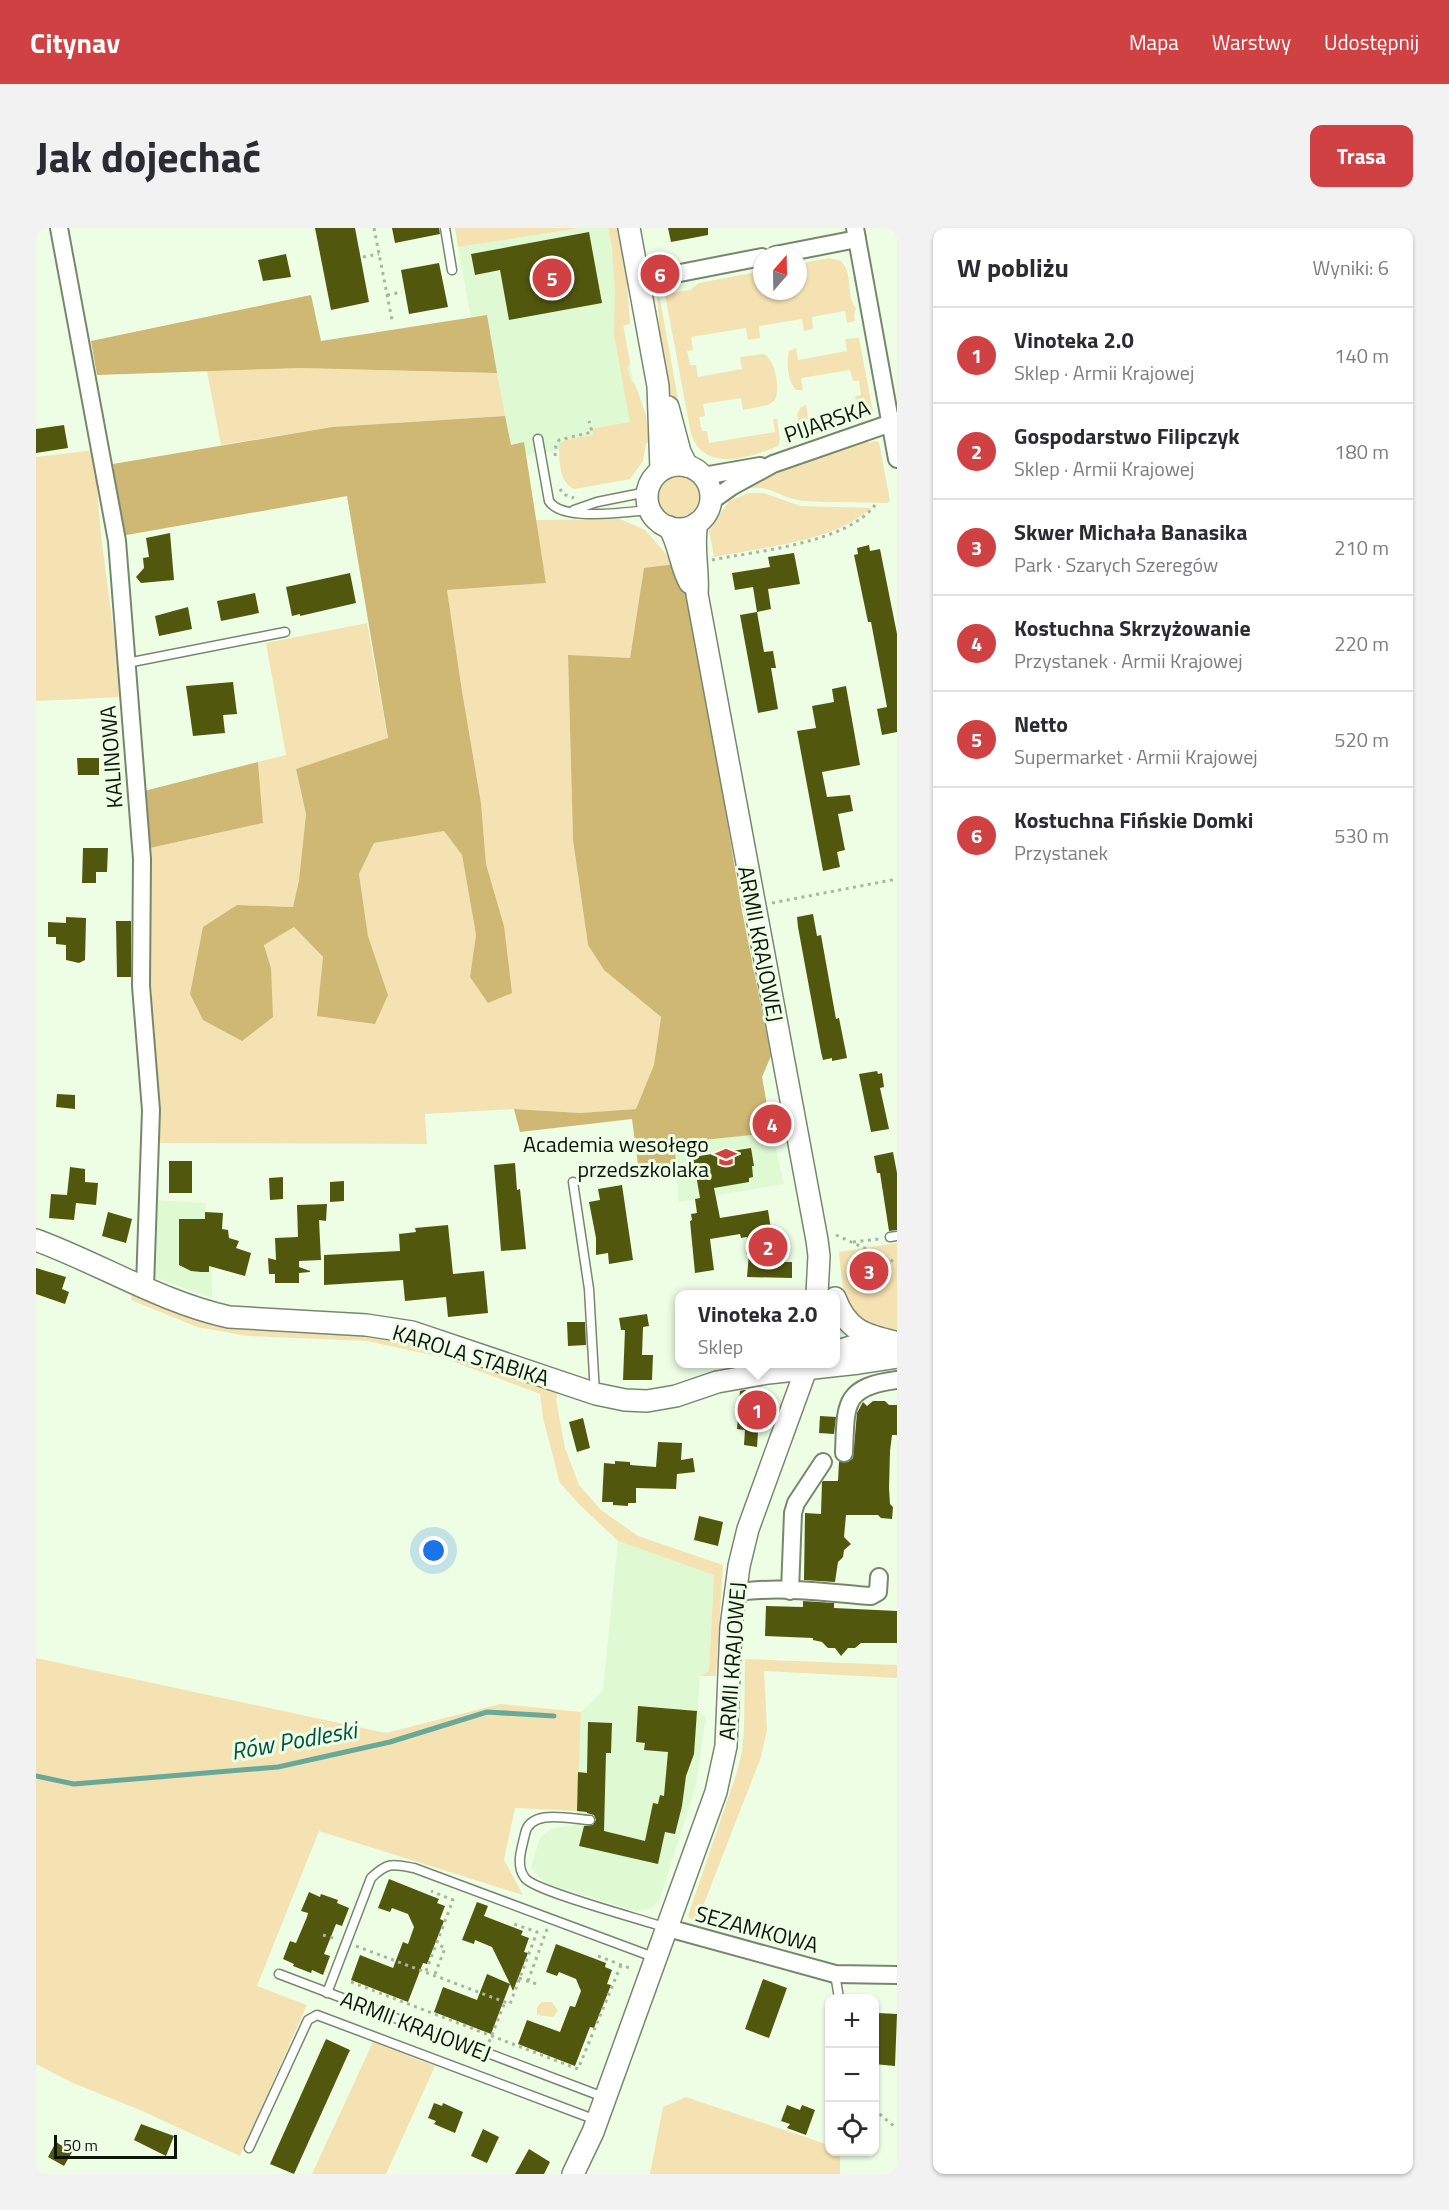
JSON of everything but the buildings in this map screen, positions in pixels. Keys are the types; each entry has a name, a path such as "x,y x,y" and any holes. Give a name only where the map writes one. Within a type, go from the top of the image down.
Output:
{"street":[{"name":"KALINOWA","path":"59,228 117,541 127,663 142,859 141,986 151,1110 145,1287"},
{"path":"629,228 658,386 661,470"},
{"path":"807,247 856,234 894,422 897,459"},
{"path":"675,274 753,260"},
{"path":"658,386 668,408 679,449 695,471 710,492 706,514 697,523 688,527 669,527 660,523 648,501 654,476 661,470 678,464 695,471"},
{"name":"PIJARSKA","path":"710,502 731,487 773,464 894,422"},
{"name":"PIJARSKA","path":"695,471 773,464"},
{"name":"ARMII KRAJOWEJ","path":"697,523 695,533 697,594 819,1256 817,1290"},
{"name":"ARMII KRAJOWEJ","path":"669,527 680,552 686,576 697,594"},
{"name":"KAROLA STABIKA","path":"36,1241 83,1258 176,1301 229,1317 366,1325 412,1332 596,1394 625,1400 647,1401 676,1396 717,1382 793,1368"},
{"path":"819,1256 832,1290"},
{"path":"840,1310 852,1326 862,1333 896,1347"},
{"path":"840,1350 854,1346 896,1347"},
{"name":"KAROLA STABIKA","path":"840,1364 859,1364 896,1347"},
{"name":"ARMII KRAJOWEJ","path":"573,2174 606,2098 721,1775 726,1746 731,1627 735,1593 748,1529 808,1368"},
{"path":"844,1453 846,1407 852,1396 879,1383 897,1380"},
{"path":"790,1591 793,1513 796,1503 823,1462"},
{"path":"735,1593 790,1591 871,1596 878,1592 879,1577"},
{"name":"SEZAMKOWA","path":"668,1928 836,1974 897,1975"}],"lane":[{"path":"445,228 453,270"},
{"path":"538,439 549,501 560,511 598,515 648,501"},
{"path":"571,512 597,502 648,501"},
{"path":"127,663 285,632"},
{"path":"573,1182 590,1289 596,1394"},
{"path":"590,1820 543,1817 532,1820 527,1826 519,1863 524,1877 530,1884 668,1928"},
{"name":"ARMII KRAJOWEJ","path":"327,1993 371,1878 382,1868 392,1864 414,1868 657,1958"},
{"name":"ARMII KRAJOWEJ","path":"279,1974 606,2098"},
{"path":"836,1974 838,1994"},
{"path":"249,2148 308,2020 317,2015 597,2121"}],"path":[{"path":"374,228 392,320"},
{"path":"363,257 379,254"},
{"path":"387,295 402,292"},
{"path":"556,466 555,455 559,440 592,432 589,421"},
{"path":"558,488 563,494 578,498"},
{"path":"712,560 823,537 862,518 875,505"},
{"path":"754,907 897,879"},
{"path":"836,1235 897,1263"},
{"path":"852,1242 893,1237"},
{"path":"426,1971 453,1900 431,1891"},
{"path":"323,1935 364,1948 510,2004 537,1932 514,1924"},
{"path":"528,1981 549,1925"},
{"path":"435,1975 445,1948 437,1944"},
{"path":"598,1956 640,1973"},
{"path":"351,1982 578,2069 621,1965"},
{"path":"519,1977 539,1985"},
{"path":"492,2036 505,2002"},
{"path":"879,2113 897,2127"}],"shaded area":[{"path":"455,228 580,228 458,247"},
{"path":"580,228 608,228 642,438 509,458 487,316 471,317 458,247"},
{"path":"608,228 619,228 626,269 630,324 623,326 630,363 627,368 646,415 649,442 646,444 643,461 630,479 575,489 563,477 559,444 566,440 593,435 592,429 630,422 614,334 615,290"},
{"path":"829,258 841,261 849,278 851,297 856,308 855,321 847,323 845,311 812,317 813,329 804,331 802,319 759,326 760,338 748,340 746,328 691,337 693,350 687,351 690,365 696,365 698,377 742,369 740,357 764,354 774,368 777,382 775,400 768,405 743,410 741,398 703,404 705,416 699,417 702,431 707,431 709,443 775,432 773,419 777,419 780,440 778,446 742,458 717,458 706,454 697,446 691,434 665,294 690,290 699,283 753,273 753,300 807,300 807,262"},
{"path":"657,292 684,432 680,435 661,354"},
{"path":"311,295 321,341 487,315 497,373 301,368 97,375 91,341"},
{"path":"859,338 873,412 808,436 804,427 799,427 797,415 800,408 806,405 808,417 857,409 855,396 861,395 859,381 853,381 850,370 801,378 803,390 796,390 788,372 789,351 796,348 798,360 847,351 845,339"},
{"path":"301,368 497,373 505,416 332,427 221,445 207,371"},
{"path":"505,416 511,445 524,442 546,583 447,590 481,803 486,864 504,926 512,993 488,1003 470,977 476,935 462,855 444,831 374,843 359,874 368,936 388,995 375,1024 317,1016 323,957 294,927 264,945 271,968 273,1017 242,1041 203,1020 190,994 203,927 237,905 293,907 299,880 306,814 296,769 388,738 347,496 121,536 113,464 332,427"},
{"path":"868,438 869,443 879,442 890,501 887,503 795,500 757,488 737,492 815,456"},
{"path":"94,450 101,535 122,697 36,701 36,457"},
{"path":"678,475 693,481 699,496 693,511 678,517 663,511 657,496 663,481"},
{"path":"749,493 764,493 800,506 871,508 838,529 818,536 714,557 709,530 729,501"},
{"path":"620,519 645,530 675,564 644,569 630,658 568,656 573,840 588,945 604,970 661,1017 654,1065 637,1109 580,1113 514,1109 425,1114 427,1144 158,1143 149,981 150,848 263,823 258,762 286,755 266,643 367,623 388,739 296,769 306,814 299,880 293,907 237,905 271,968 264,945 294,927 323,957 318,1016 388,995 368,936 359,874 374,843 444,831 462,855 476,935 470,977 504,926 486,864 481,803 447,590 546,583 536,520"},
{"path":"675,564 691,603 742,911 771,1056 762,1077 772,1133 674,1143 677,1171 639,1173 632,1119 520,1132 514,1109 580,1113 636,1109 654,1065 661,1017 604,970 588,945 573,840 568,655 630,658 644,568"},
{"path":"258,762 263,823 150,848 144,791"},
{"name":"Academia wesołego przedszkolaka","path":"772,1133 784,1184 679,1202 674,1143"},
{"path":"154,1200 206,1203 205,1212 211,1242 212,1298 153,1277"},
{"path":"897,1243 897,1330 879,1328 856,1316 845,1295 839,1252"},
{"path":"133,1290 421,1344 559,1390 556,1400 565,1448 579,1485 601,1510 638,1536 723,1565 716,1676 700,1676 709,1671 714,1575 618,1541 580,1505 560,1483 543,1418 540,1394 441,1357 367,1341 248,1336 197,1327 131,1300"},
{"path":"618,1541 714,1575 709,1671 700,1676 697,1710 706,1718 695,1789 659,1901 651,1908 635,1911 545,1883 531,1867 540,1838 551,1829 572,1825 577,1811 581,1712 603,1690"},
{"path":"36,1658 386,1733 500,1704 581,1712 577,1811 515,1808 504,1860 523,1895 319,1831 257,1986 307,2005 240,2156 140,2110 73,2083 36,2064"},
{"path":"745,1659 897,1665 897,1678 764,1671 767,1729 761,1757 696,1924 688,1916 742,1751"},
{"path":"541,2002 552,2002 558,2011 553,2017 537,2015 537,2008"},
{"path":"373,2042 435,2066 386,2174 312,2174"},
{"path":"686,2097 825,2144 825,2156 840,2156 840,2174 650,2174 663,2107"}],"waterway":[{"name":"Rów Podleski","path":"36,1776 74,1784 278,1767 390,1742 487,1712 554,1716"}],"place":[{"name":"Kostuchna Fińskie Domki","path":"660,274"},
{"name":"Netto","path":"552,278"},
{"name":"Kostuchna Skrzyżowanie","path":"772,1124"},
{"name":"Academia wesołego przedszkolaka","path":"726,1157"},
{"name":"Gospodarstwo Filipczyk","path":"768,1247"},
{"name":"Skwer Michała Banasika","path":"869,1271"},
{"name":"Vinoteka 2.0","path":"757,1410"}]}
